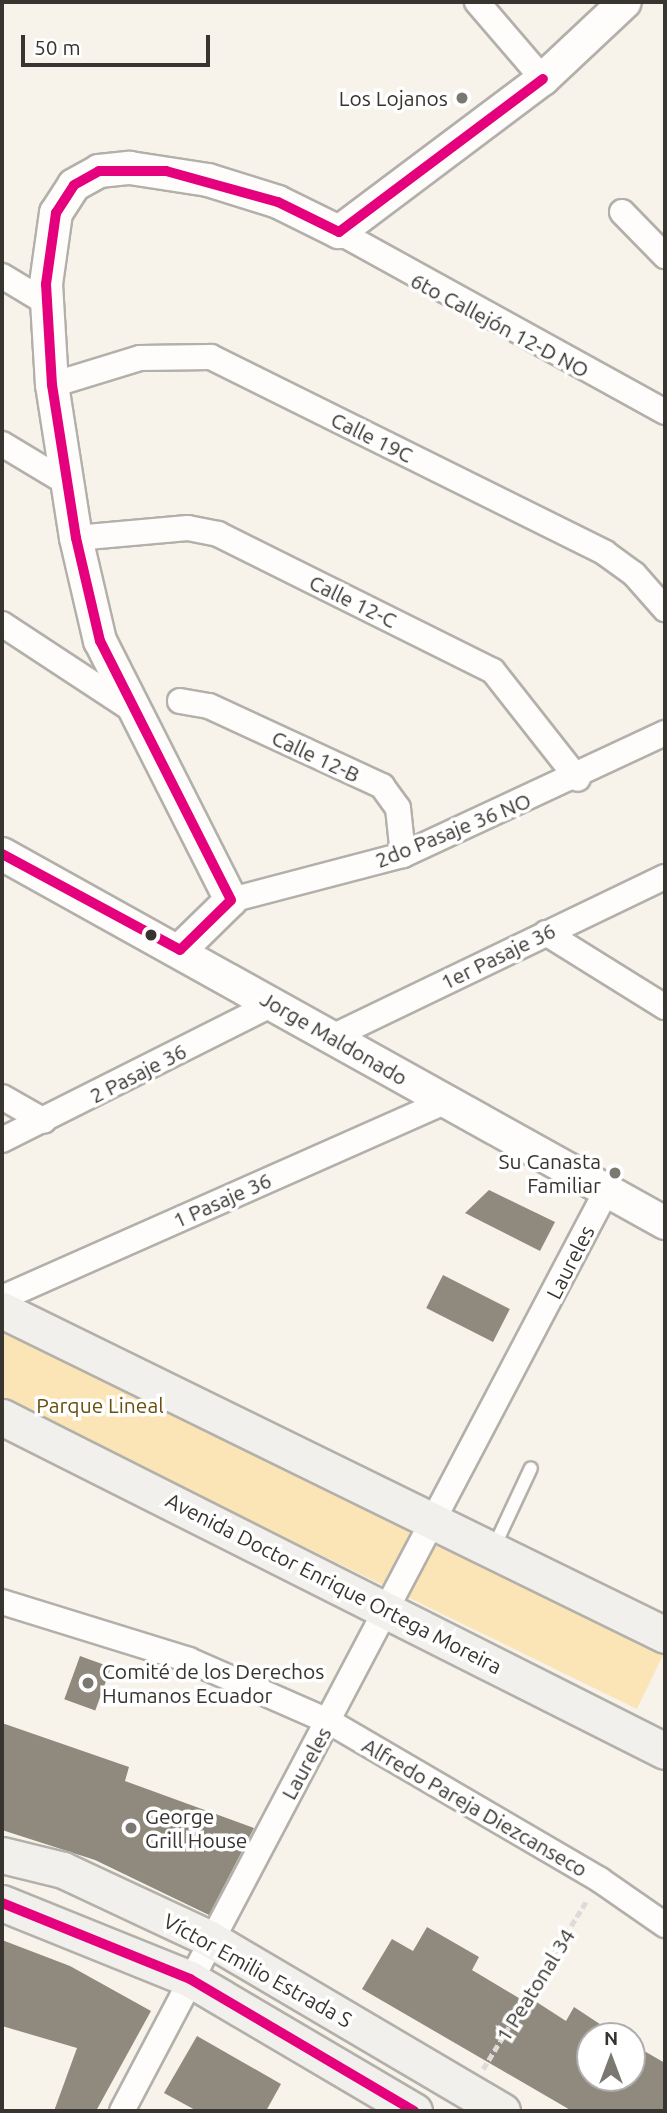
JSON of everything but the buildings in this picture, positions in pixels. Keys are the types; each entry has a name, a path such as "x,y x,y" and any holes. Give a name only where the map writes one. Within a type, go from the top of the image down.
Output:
{"main road":[{"path":"2,1310 665,1635"},
{"name":"Avenida Doctor Enrique Ortega Moreira","path":"2,1416 665,1751"},
{"name":"Víctor Emilio Estrada S","path":"2,1855 62,1870 210,1939 464,2101 502,2111"},
{"name":"Víctor Emilio Estrada S","path":"2,1903 190,1979 414,2111"}],"street":[{"path":"477,2 543,79"},
{"path":"180,950 231,901 100,641 76,538 52,385 47,303 56,213 74,186 99,171 130,167 208,180 278,202 339,232 543,79 625,2"},
{"path":"622,212 665,256"},
{"name":"6to Callejón 12-D NO","path":"339,232 664,411"},
{"path":"2,276 47,303"},
{"name":"Calle 19C","path":"52,385 141,358 211,357 604,553 634,574 665,609"},
{"path":"2,444 67,483"},
{"name":"Calle 12-C","path":"76,538 188,528 218,534 493,671 578,779"},
{"path":"2,624 137,713"},
{"name":"Calle 12-B","path":"180,701 209,706 382,786 398,808 403,855"},
{"name":"2do Pasaje 36 NO","path":"231,901 403,855 578,779 665,733"},
{"name":"Jorge Maldonado","path":"2,855 180,950 443,1103 665,1223"},
{"name":"1er Pasaje 36","path":"332,1037 665,877"},
{"path":"546,933 665,1007"},
{"name":"2 Pasaje 36","path":"2,1140 274,1003"},
{"path":"2,1097 44,1121"},
{"name":"1 Pasaje 36","path":"2,1298 443,1103"},
{"name":"Laureles","path":"122,2111 210,1939 437,1522 606,1192"},
{"name":"Alfredo Pareja Diezcanseco","path":"2,1602 189,1660 328,1721 600,1880 665,1925"}],"lane":[{"path":"493,1550 531,1468"}],"path":[{"name":"1 Peatonal 34","path":"464,2101 600,1880"}],"green space":[{"name":"Parque Lineal","path":"2,1327 665,1650 637,1709 2,1399"}],"transit line":[{"path":"2,854 180,950 231,900 100,641 76,538 52,385 46,284 56,213 74,185 99,171 166,171 278,202 339,232 543,79"},
{"path":"2,1903 190,1979 414,2111"}],"place":[{"name":"Los Lojanos","path":"462,98"},
{"name":"Su Canasta Familiar","path":"615,1173"},
{"name":"Comité de los Derechos Humanos Ecuador","path":"88,1683"},
{"name":"George Grill House","path":"131,1828"}]}
